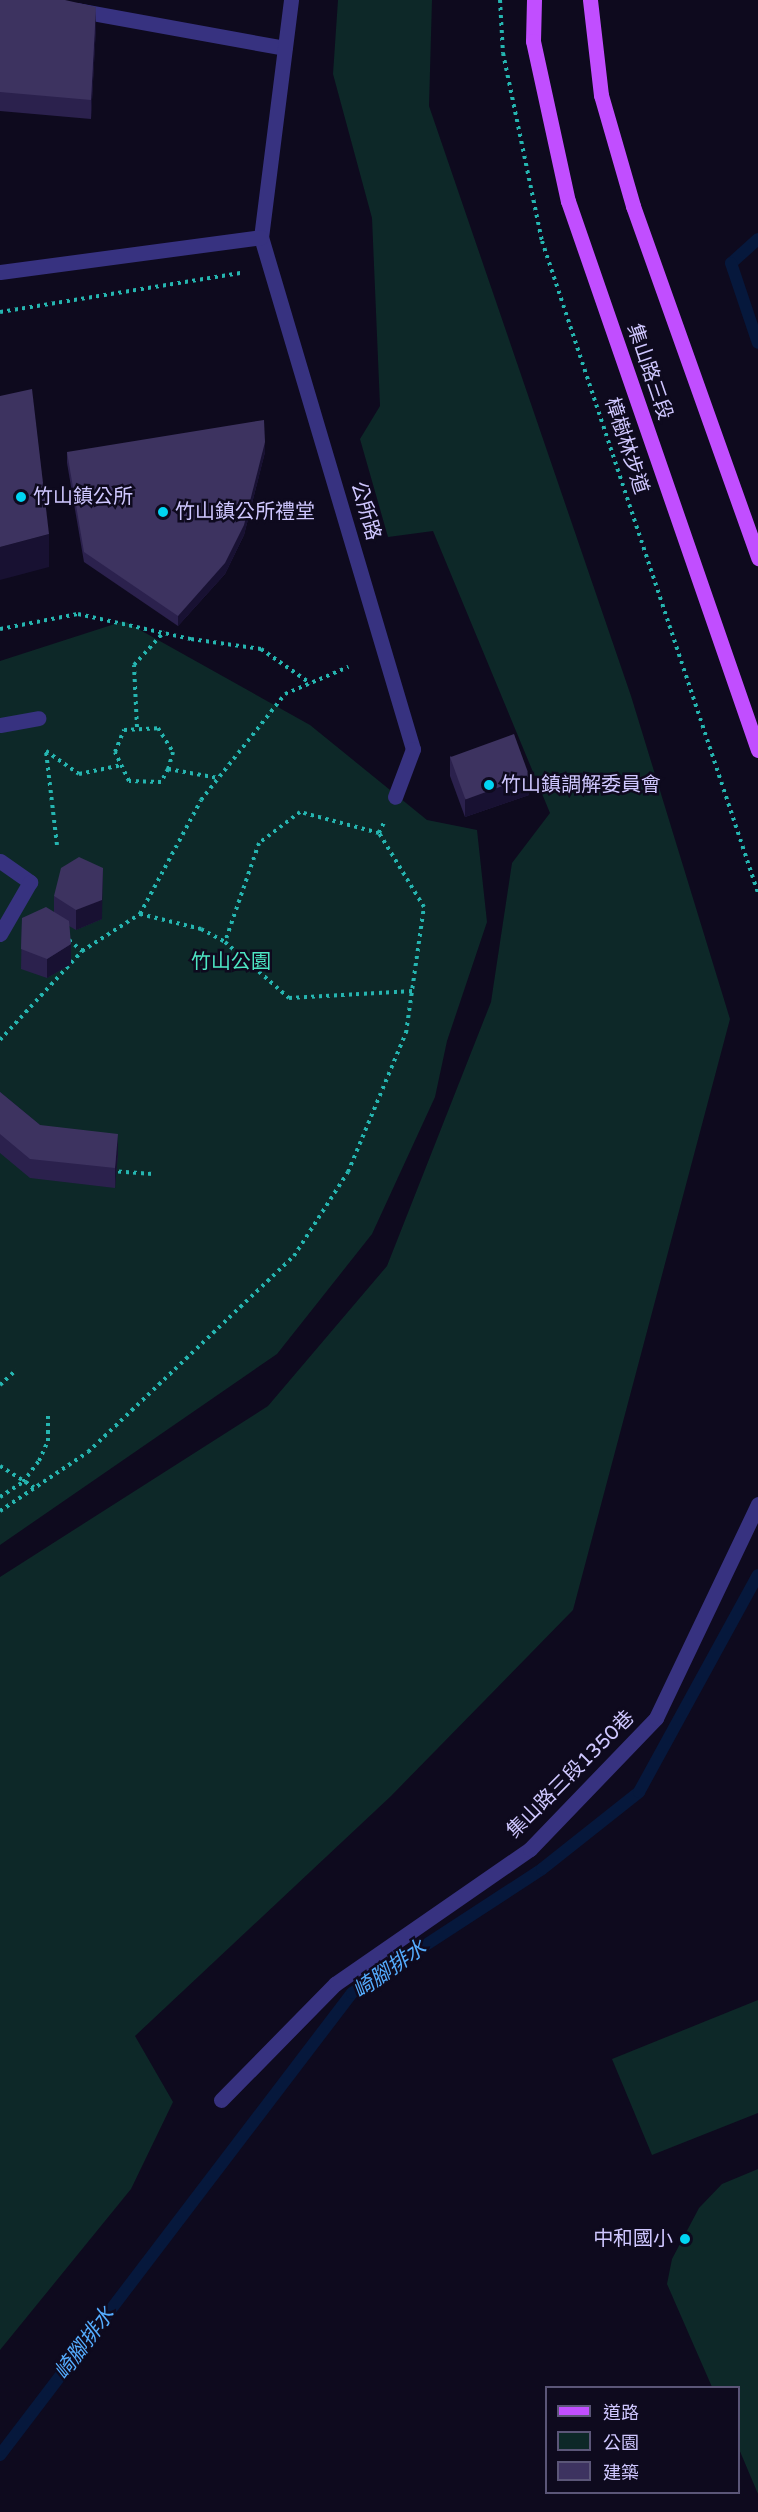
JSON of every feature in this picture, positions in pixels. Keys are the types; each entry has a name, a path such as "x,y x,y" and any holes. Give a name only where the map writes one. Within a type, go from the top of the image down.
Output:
{"main road":[{"name":"集山路三段","path":"534,0 533,41 568,201 758,750"},
{"name":"集山路三段","path":"590,0 601,95 633,206 758,558"}],"street":[{"name":"公所路","path":"291,0 261,237 413,748 395,797"},
{"path":"63,8 285,48"},
{"path":"0,272 261,237"},
{"path":"0,725 38,718"},
{"path":"0,861 30,882 0,934"},
{"name":"集山路三段1350巷","path":"221,2100 335,1984 530,1849 656,1718 758,1504"}],"path":[{"name":"樟樹林步道","path":"500,0 503,53 542,241 758,893"},
{"path":"0,312 249,272"},
{"path":"0,629 78,614 261,649 310,684"},
{"path":"137,727 134,664 164,632"},
{"path":"0,1040 82,951 140,914 201,800 285,694 348,667"},
{"path":"137,727 158,728 173,752 161,782 129,780 115,752 124,729 137,727"},
{"path":"57,845 46,751 79,774 122,765"},
{"path":"168,769 218,778"},
{"path":"0,1511 88,1452 294,1256 348,1172 406,1033 424,907 379,833 300,812 259,843 225,942"},
{"path":"140,914 201,929 225,942 289,998 413,992"},
{"path":"61,936 82,951"},
{"path":"105,1170 153,1174"},
{"path":"0,1385 16,1370"},
{"path":"0,1497 23,1482 39,1461 48,1441 48,1413"},
{"path":"0,1466 35,1488"}],"green space":[{"path":"338,0 432,0 429,106 631,696 730,1019 573,1610 391,1796 135,2036 173,2102 131,2189 0,2350 0,1577 268,1406 387,1266 491,1002 512,863 550,813 433,531 388,537 360,439 380,406 372,218 333,74"},
{"name":"竹山公園","path":"124,621 310,725 427,820 477,830 487,922 447,1041 435,1097 372,1234 277,1354 0,1545 0,661"},
{"path":"758,2000 758,2113 652,2155 612,2059"},
{"path":"758,2169 758,2494 740,2451 740,2386 712,2386 667,2284 672,2259 699,2208 722,2184"}],"building":[{"path":"0,0 65,0 96,7 91,100 0,92"},
{"name":"竹山鎮公所","path":"32,389 49,534 0,547 0,396"},
{"name":"竹山鎮公所禮堂","path":"264,420 265,442 244,525 225,563 178,616 84,552 67,452"},
{"path":"514,734 529,776 465,800 450,757"},
{"path":"79,857 103,868 102,900 76,910 54,896 61,868"},
{"path":"46,907 69,921 71,944 47,959 21,949 22,918"},
{"path":"0,1092 40,1125 118,1134 115,1168 30,1159 0,1134"}],"waterway":[{"path":"758,239 731,263 758,343"},
{"name":"崎腳排水","path":"0,2455 352,1993 542,1869 639,1792 758,1575"}],"place":[{"name":"竹山鎮公所","path":"21,497"},
{"name":"竹山鎮公所禮堂","path":"163,512"},
{"name":"竹山鎮調解委員會","path":"489,785"},
{"name":"中和國小","path":"685,2239"}]}
